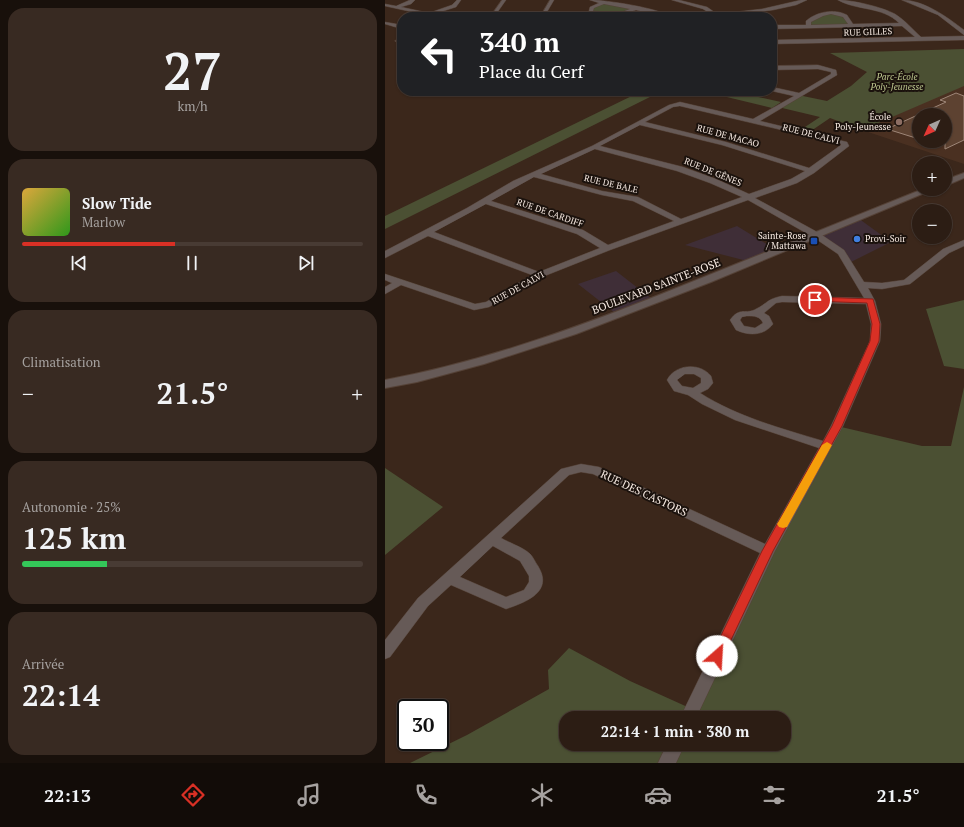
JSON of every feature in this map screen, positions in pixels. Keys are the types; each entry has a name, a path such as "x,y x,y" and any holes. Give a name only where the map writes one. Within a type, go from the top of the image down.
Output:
{"street":[{"path":"396,7 409,3 413,0"},
{"path":"434,12 454,6 459,0"},
{"path":"496,12 504,0"},
{"path":"545,12 552,0"},
{"path":"592,0 656,12"},
{"path":"674,0 705,8 712,12"},
{"path":"747,12 792,5 805,0"},
{"path":"840,0 884,11 895,16 920,39"},
{"path":"908,0 940,14 964,33"},
{"path":"592,12 592,7 604,2"},
{"path":"385,5 419,12"},
{"path":"626,12 637,8"},
{"path":"809,26 808,21 811,18 827,14 839,14 845,16 851,25"},
{"path":"385,23 397,26"},
{"path":"777,27 903,24"},
{"path":"385,27 393,25"},
{"name":"RUE GILLES","path":"777,42 964,38"},
{"path":"755,121 834,74 834,71 818,67 777,68"},
{"path":"777,90 799,95"},
{"name":"RUE DE CALVI","path":"385,255 428,233 510,186 594,147 671,106 680,104 845,143 845,146 811,171 793,181 680,221 645,236 607,248 539,275 482,307 465,305 385,277"},
{"name":"RUE DE MACAO","path":"639,123 724,143 811,171"},
{"name":"RUE DE GÊNES","path":"594,147 680,169 713,181 748,197 816,235 841,252 870,301 876,324 875,341 826,446 768,551 691,711"},
{"name":"RUE DE BALE","path":"535,175 602,193 635,199 680,221"},
{"path":"952,180 964,175"},
{"name":"BOULEVARD SAINTE-ROSE","path":"385,384 450,370 515,352 659,299 912,196"},
{"name":"RUE DE CARDIFF","path":"484,201 580,232 607,248"},
{"path":"428,233 539,275"},
{"path":"861,285 882,286 907,282 946,251 964,243"},
{"path":"385,291 401,282"},
{"path":"757,314 773,301 782,299 870,301"},
{"path":"690,392 751,423 826,446"},
{"name":"RUE DES CASTORS","path":"385,652 423,602 565,472 581,468 595,470 768,551"},
{"path":"449,578 506,604 529,594 536,583 536,575 525,557 491,539"},
{"path":"667,763 673,751"}],"shaded area":[{"name":"École Poly-Jeunesse","path":"961,86 964,86 964,164 952,160 952,156 940,156 916,148 952,148 952,108 912,108 912,147 862,130"},
{"path":"858,218 891,242 849,263 841,252 816,235"},
{"path":"737,226 778,251 751,262 685,245"},
{"path":"616,271 652,299 615,313 578,284"}],"green space":[{"path":"604,2 637,8 626,12 593,12 592,7"},
{"path":"827,14 841,15 846,18 851,25 809,26 812,18"},
{"name":"Parc-École Poly-Jeunesse","path":"964,49 964,86 862,130 830,118 808,133 799,131 820,117 778,107 798,95 827,101 851,86 867,72 830,53"},
{"path":"632,96 652,96 385,229 385,216"},
{"path":"723,96 754,96 781,102 772,108"},
{"path":"964,300 964,369 944,366 926,309"},
{"path":"964,387 964,763 410,763 434,751 449,751 449,744 549,689 548,670 569,648 630,681 692,709 837,426 922,446 951,446"},
{"path":"385,468 443,507 385,555"}],"building":[{"path":"956,93 964,96 964,140 952,146 952,108 933,108 946,102 940,100"},
{"path":"912,118 912,137 887,129"}],"slow traffic":[{"path":"783,524 827,445"}],"place":[{"name":"École Poly-Jeunesse","path":"899,122"},
{"name":"Provi-Soir","path":"857,239"},
{"name":"Sainte-Rose / Mattawa","path":"814,241"}],"route":[{"path":"717,656 768,551 837,426 875,341 876,324 870,301 815,300"}]}
